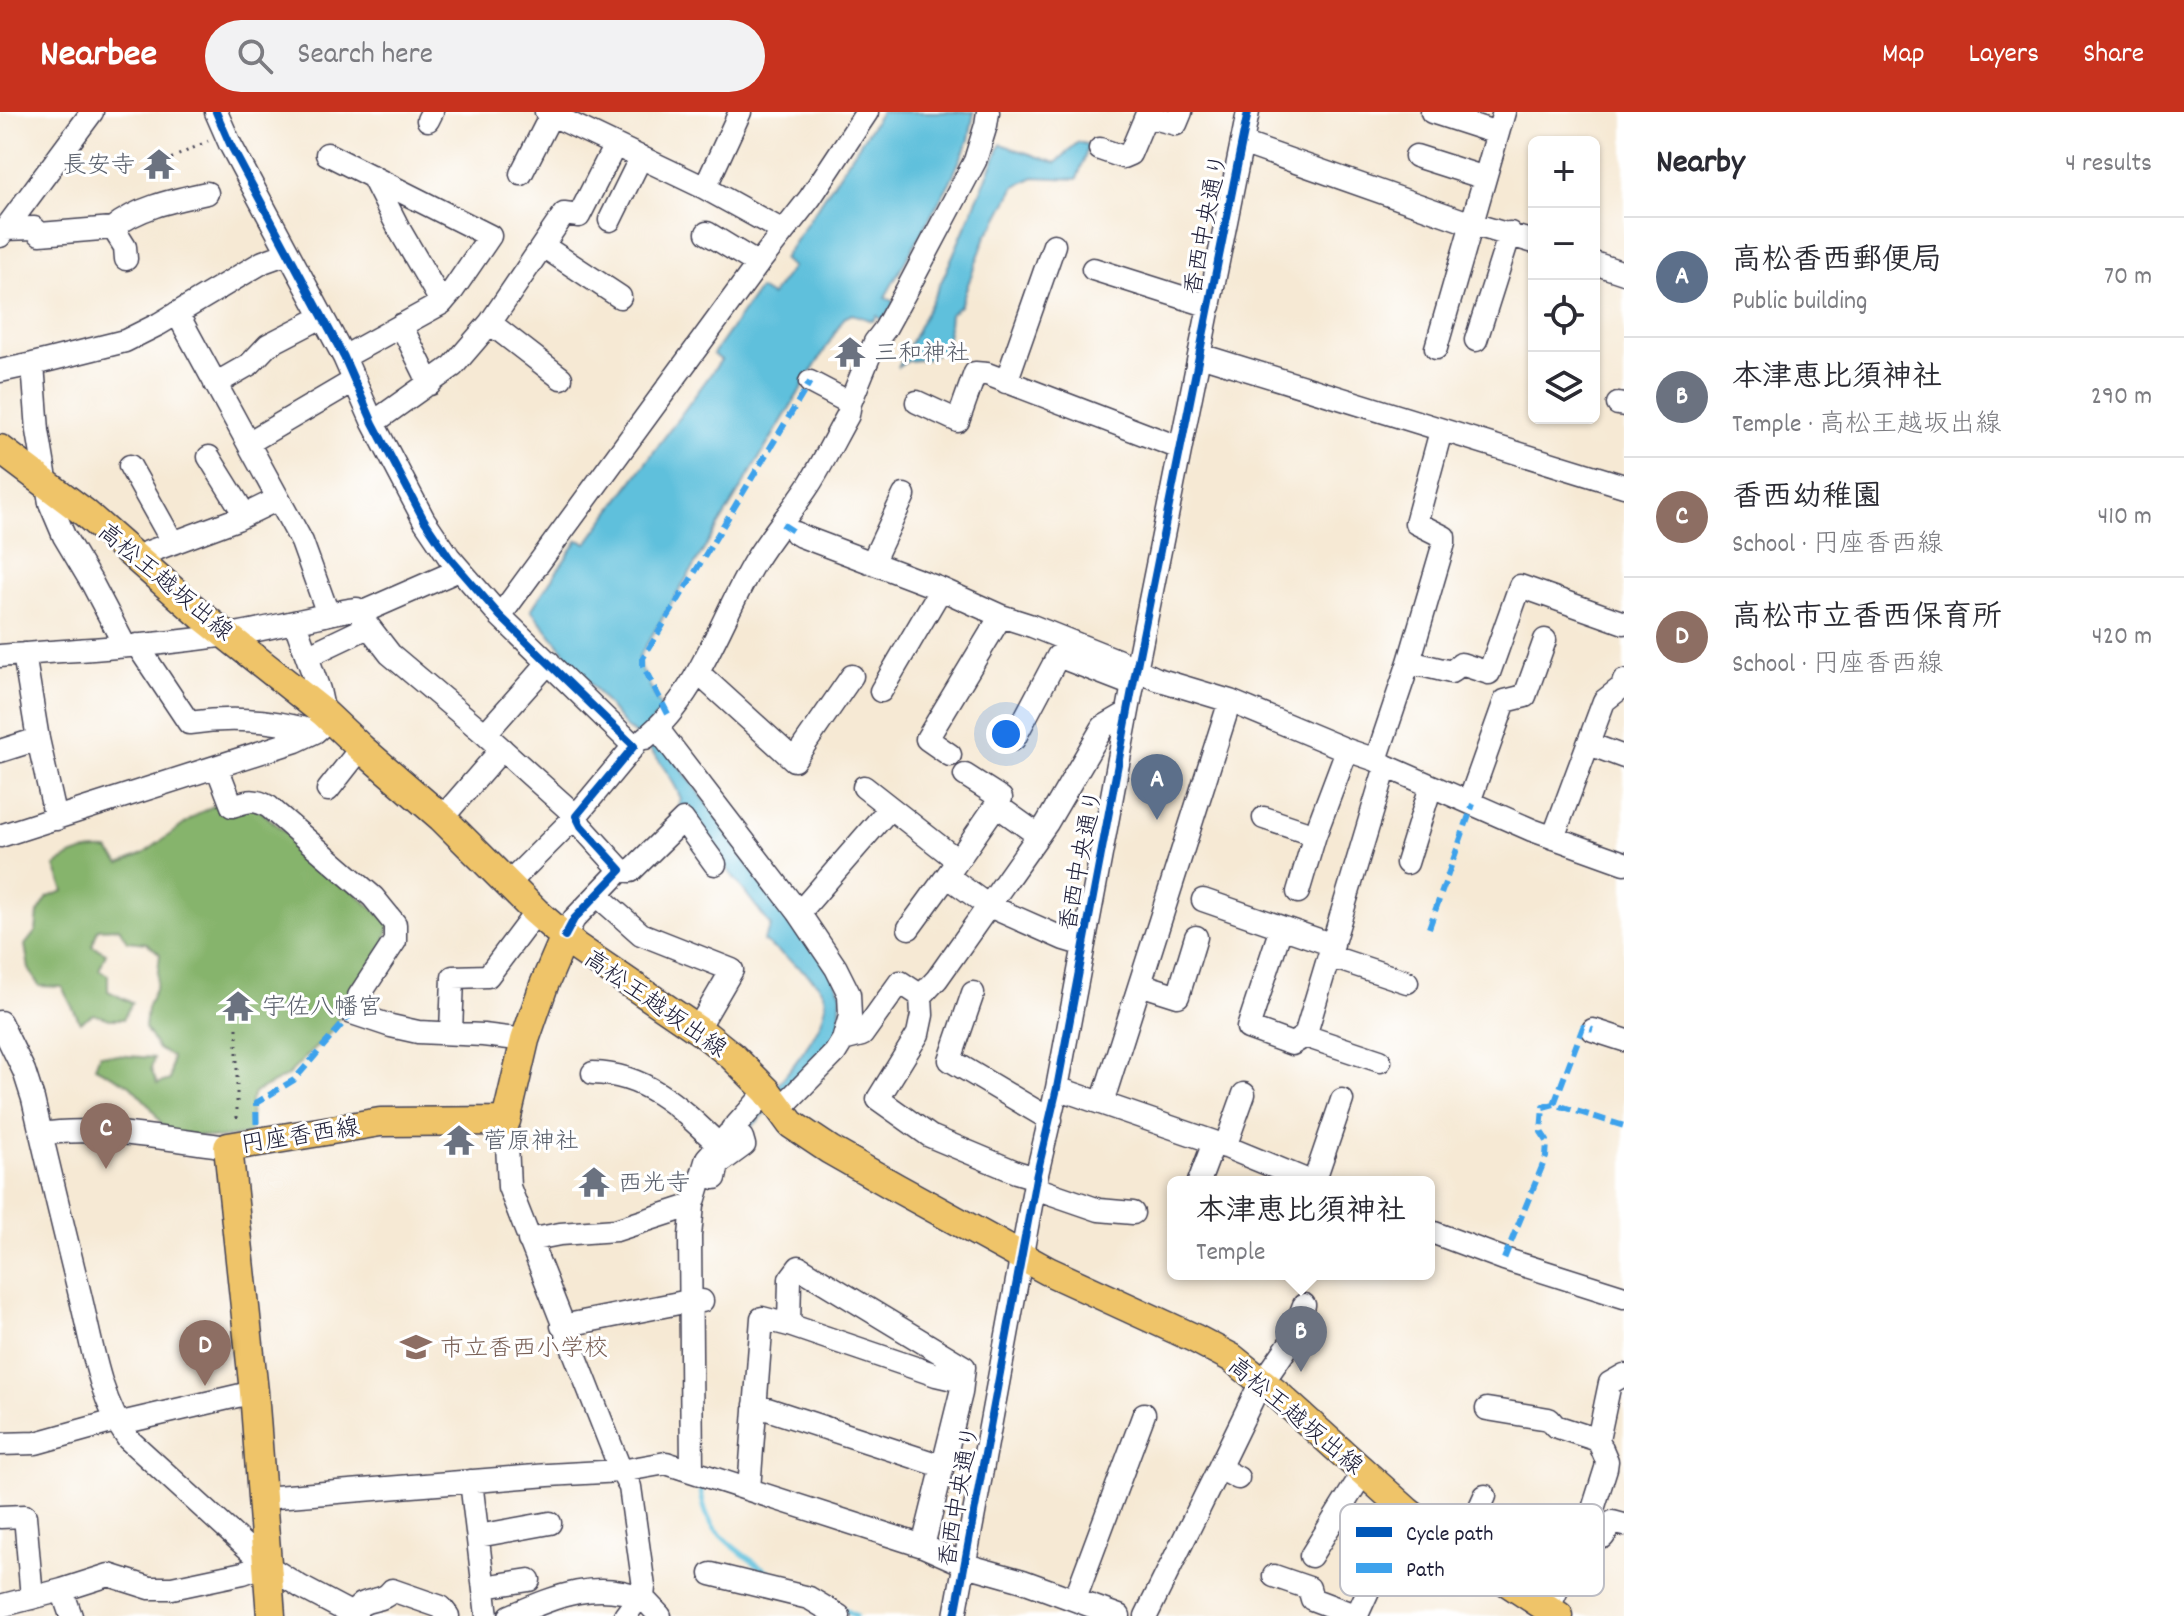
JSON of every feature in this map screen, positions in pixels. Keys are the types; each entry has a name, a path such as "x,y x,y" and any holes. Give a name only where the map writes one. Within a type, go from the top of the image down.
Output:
{"main road":[{"name":"高松王越坂出線","path":"0,449 48,483 272,673 323,722 361,748 442,818 536,912 645,996 732,1056 774,1100 791,1124 830,1150 1048,1271 1232,1358 1399,1504"},
{"path":"506,1121 525,1040 565,936"},
{"name":"円座香西線","path":"271,1616 232,1146 380,1122 506,1121"},
{"name":"高松王越坂出線","path":"1527,1596 1552,1613"}],"street":[{"path":"3,232 92,112"},
{"path":"216,112 344,357 373,423 424,520 459,570 500,616 549,662 646,736 799,913 836,968 849,994 850,1016 843,1040 835,1053 774,1100 723,1148 693,1205 690,1236 696,1301 699,1474"},
{"path":"705,188 740,112"},
{"path":"500,616 834,164 867,112"},
{"path":"509,883 576,816 682,697 697,674 756,560 809,484 848,415 875,342 911,282 975,161 988,112"},
{"path":"1100,149 1123,157 1130,154 1146,116 1176,124 1181,112"},
{"name":"香西中央通り","path":"955,1616 1134,677 1248,112"},
{"path":"1432,112 1500,123 1436,348"},
{"path":"521,174 548,113 579,120 615,145 705,188 783,231"},
{"path":"1242,143 1472,224 1528,240"},
{"path":"373,423 453,366 490,323 564,214 579,216 615,145"},
{"path":"327,154 490,236 442,303 344,357"},
{"path":"1416,156 1485,178"},
{"path":"610,220 641,157"},
{"path":"372,176 442,303"},
{"path":"3,232 34,228 40,234 113,228 125,218 170,201 207,193"},
{"path":"399,229 422,201"},
{"path":"113,228 125,247 126,259"},
{"path":"707,233 758,264"},
{"path":"1476,340 1510,233"},
{"path":"1006,382 1054,245"},
{"path":"543,246 620,297"},
{"path":"0,371 125,341 263,262 288,253"},
{"path":"1600,265 1624,273"},
{"path":"1093,269 1210,306"},
{"path":"177,313 302,542 328,614"},
{"path":"215,384 250,364 268,345 322,317"},
{"path":"490,323 561,378"},
{"path":"401,325 430,384"},
{"path":"1200,355 1624,486"},
{"path":"33,364 38,431 50,503 64,536 131,645 189,723 223,719 296,726 323,722"},
{"path":"917,402 958,421 975,373 987,374 1180,448"},
{"path":"248,443 355,380"},
{"path":"810,382 850,403"},
{"path":"1281,928 1248,1028 1292,1044 1305,1036 1331,951 1444,543 1444,537 1416,523 1441,431"},
{"path":"209,457 245,515"},
{"path":"130,466 173,543"},
{"path":"872,563 904,495"},
{"path":"135,557 245,515 278,499"},
{"path":"796,533 1032,626 1134,677"},
{"path":"307,656 365,619 459,570"},
{"path":"1409,662 1451,672 1461,664 1489,673 1520,586 1624,623"},
{"path":"881,691 941,589"},
{"path":"0,656 228,635 357,609 390,654 576,816 581,826 621,870 631,871 683,820 715,864"},
{"path":"950,755 927,739 1001,616"},
{"path":"295,623 319,690 323,722"},
{"path":"1469,802 1505,701 1525,696 1545,640"},
{"path":"24,654 38,739 56,819"},
{"path":"1014,739 1058,656 1134,677 1157,679 1230,701 1553,838 1624,863"},
{"path":"442,818 549,662"},
{"path":"697,674 794,760 852,676"},
{"path":"1553,838 1604,701 1622,687 1624,681"},
{"path":"1102,1103 1230,701"},
{"path":"1127,713 1103,727 1038,835 987,905 973,930 921,996 922,1015 918,1034 878,1099 930,1136 1099,1210 1133,1213"},
{"path":"0,836 296,741 323,722"},
{"path":"0,751 38,739"},
{"path":"1589,744 1624,757"},
{"path":"328,790 361,748"},
{"path":"1298,892 1315,835 1347,750"},
{"path":"217,767 232,806 259,801 269,807 373,897 395,924 395,941 359,996 352,1013 418,1032 525,1040"},
{"path":"909,928 1001,798 965,775"},
{"path":"1407,863 1431,786"},
{"path":"864,787 890,808 987,905 1084,945"},
{"path":"996,805 1038,835"},
{"path":"799,913 890,808"},
{"path":"1264,818 1315,835"},
{"path":"565,936 574,919 621,870"},
{"path":"597,895 641,934 732,970 697,1030"},
{"path":"1203,900 1281,928 1407,982"},
{"path":"451,1033 453,977 488,976 536,912"},
{"path":"1140,984 1178,996 1196,937"},
{"path":"843,1040 862,1035 900,982 921,996"},
{"path":"973,993 950,1060 1051,1120"},
{"path":"0,1022 24,1071 106,1398 116,1422 128,1439 266,1565 301,1587 354,1615 363,1604 378,1601 392,1590 441,1607 448,1616"},
{"path":"1593,1030 1624,1040"},
{"path":"1305,1036 1380,1061"},
{"path":"593,1073 623,1076 662,1095 723,1148"},
{"path":"1057,1088 1219,1145 1296,1176"},
{"path":"1202,1176 1244,1094"},
{"path":"1310,1176 1342,1100"},
{"path":"506,1121 509,1187 562,1326 630,1487 643,1598"},
{"path":"41,1134 63,1130 232,1146"},
{"path":"696,1301 701,1233 723,1148"},
{"path":"529,1240 560,1234 616,1230 693,1205"},
{"path":"1435,1233 1624,1297"},
{"path":"789,1325 790,1279 799,1267 964,1367 923,1546"},
{"path":"562,1326 696,1301"},
{"path":"1146,1616 1229,1473 1262,1383 1297,1333 1304,1305"},
{"path":"749,1489 762,1318 962,1381"},
{"path":"1598,1440 1610,1383 1624,1375"},
{"path":"0,1444 36,1443 76,1430 254,1392"},
{"path":"755,1405 942,1466"},
{"path":"1487,1409 1549,1419 1555,1426 1598,1440 1616,1462 1597,1504"},
{"path":"1075,1599 1144,1414"},
{"path":"263,1498 621,1471 666,1463 923,1546 966,1565 1119,1616"},
{"path":"1343,1504 1364,1471"},
{"path":"471,1481 487,1616"},
{"path":"1481,1504 1485,1496"},
{"path":"1311,1556 1340,1509"},
{"path":"0,1517 25,1516 32,1598"},
{"path":"1604,1536 1613,1522 1624,1525"},
{"path":"478,1536 550,1523"},
{"path":"0,1606 109,1575 150,1588 172,1588 266,1565"},
{"path":"711,1574 809,1598 839,1616"},
{"path":"1274,1576 1309,1588 1312,1599 1357,1616 1366,1596"},
{"path":"484,1587 529,1580"},
{"path":"510,1616 546,1600 605,1589 624,1591 643,1598 660,1616"},
{"path":"62,1590 71,1616"},
{"path":"625,1616 637,1600 643,1598"}],"path":[{"path":"164,162 226,133"},
{"path":"232,1146 237,1028"}],"green space":[{"path":"223,801 255,806 390,923 385,942 330,1033 287,1076 254,1093 250,1134 217,1138 166,1131 150,1106 130,1085 95,1067 100,1054 154,1058 151,1069 157,1084 170,1080 172,1057 158,1049 145,1028 147,1008 156,987 160,954 147,943 127,941 119,928 98,929 92,946 106,953 99,970 108,975 108,991 132,1003 123,1019 93,1014 80,1022 62,987 39,986 29,969 25,945 36,931 38,913 48,897 64,891 55,866 73,855 100,850 108,850 120,864 143,854 201,812"}],"water":[{"path":"881,112 974,112 969,140 950,182 885,297 894,302 883,321 877,316 873,321 852,314 844,318 639,657 640,666 662,710 649,725 827,965 841,993 839,1036 788,1093 746,1132 740,1125 796,1062 820,1024 825,1007 824,993 805,972 763,941 771,926 679,806 681,799 666,771 643,742 627,729 531,610 578,540 587,543 721,360 713,354 759,289 771,296 792,267 783,259"},
{"path":"1078,142 1089,145 1077,179 1034,177 1015,186 986,236 960,306 950,314 947,346 928,359 908,361 898,368 944,276 1001,144 1056,163"}],"waterway":[{"path":"700,1481 704,1506 715,1529 749,1559 788,1582"},
{"path":"844,1609 856,1616"}],"marked path":[{"path":"668,714 643,666 643,658 810,382"},
{"path":"782,524 796,533"},
{"path":"1429,928 1473,804"},
{"path":"257,1142 256,1103 294,1080 352,1013"},
{"path":"1554,1104 1583,1027 1593,1030"},
{"path":"1504,1259 1546,1157 1547,1141 1541,1132 1543,1107 1554,1104 1624,1126"}],"cycle path":[{"path":"216,112 230,144 344,357 373,423 424,520 449,557 500,616 634,746 576,816 581,826 621,870 574,919 565,936"},
{"path":"955,1616 1036,1178 1057,1088 1131,695 1248,112"}],"place":[{"name":"長安寺","path":"159,164"},
{"name":"三和神社","path":"850,352"},
{"name":"高松香西郵便局","path":"1157,820"},
{"name":"宇佐八幡宮","path":"238,1006"},
{"name":"菅原神社","path":"459,1140"},
{"name":"香西幼稚園","path":"106,1169"},
{"name":"西光寺","path":"594,1182"},
{"name":"市立香西小学校","path":"416,1347"},
{"name":"本津恵比須神社","path":"1301,1372"},
{"name":"高松市立香西保育所","path":"205,1386"}]}
